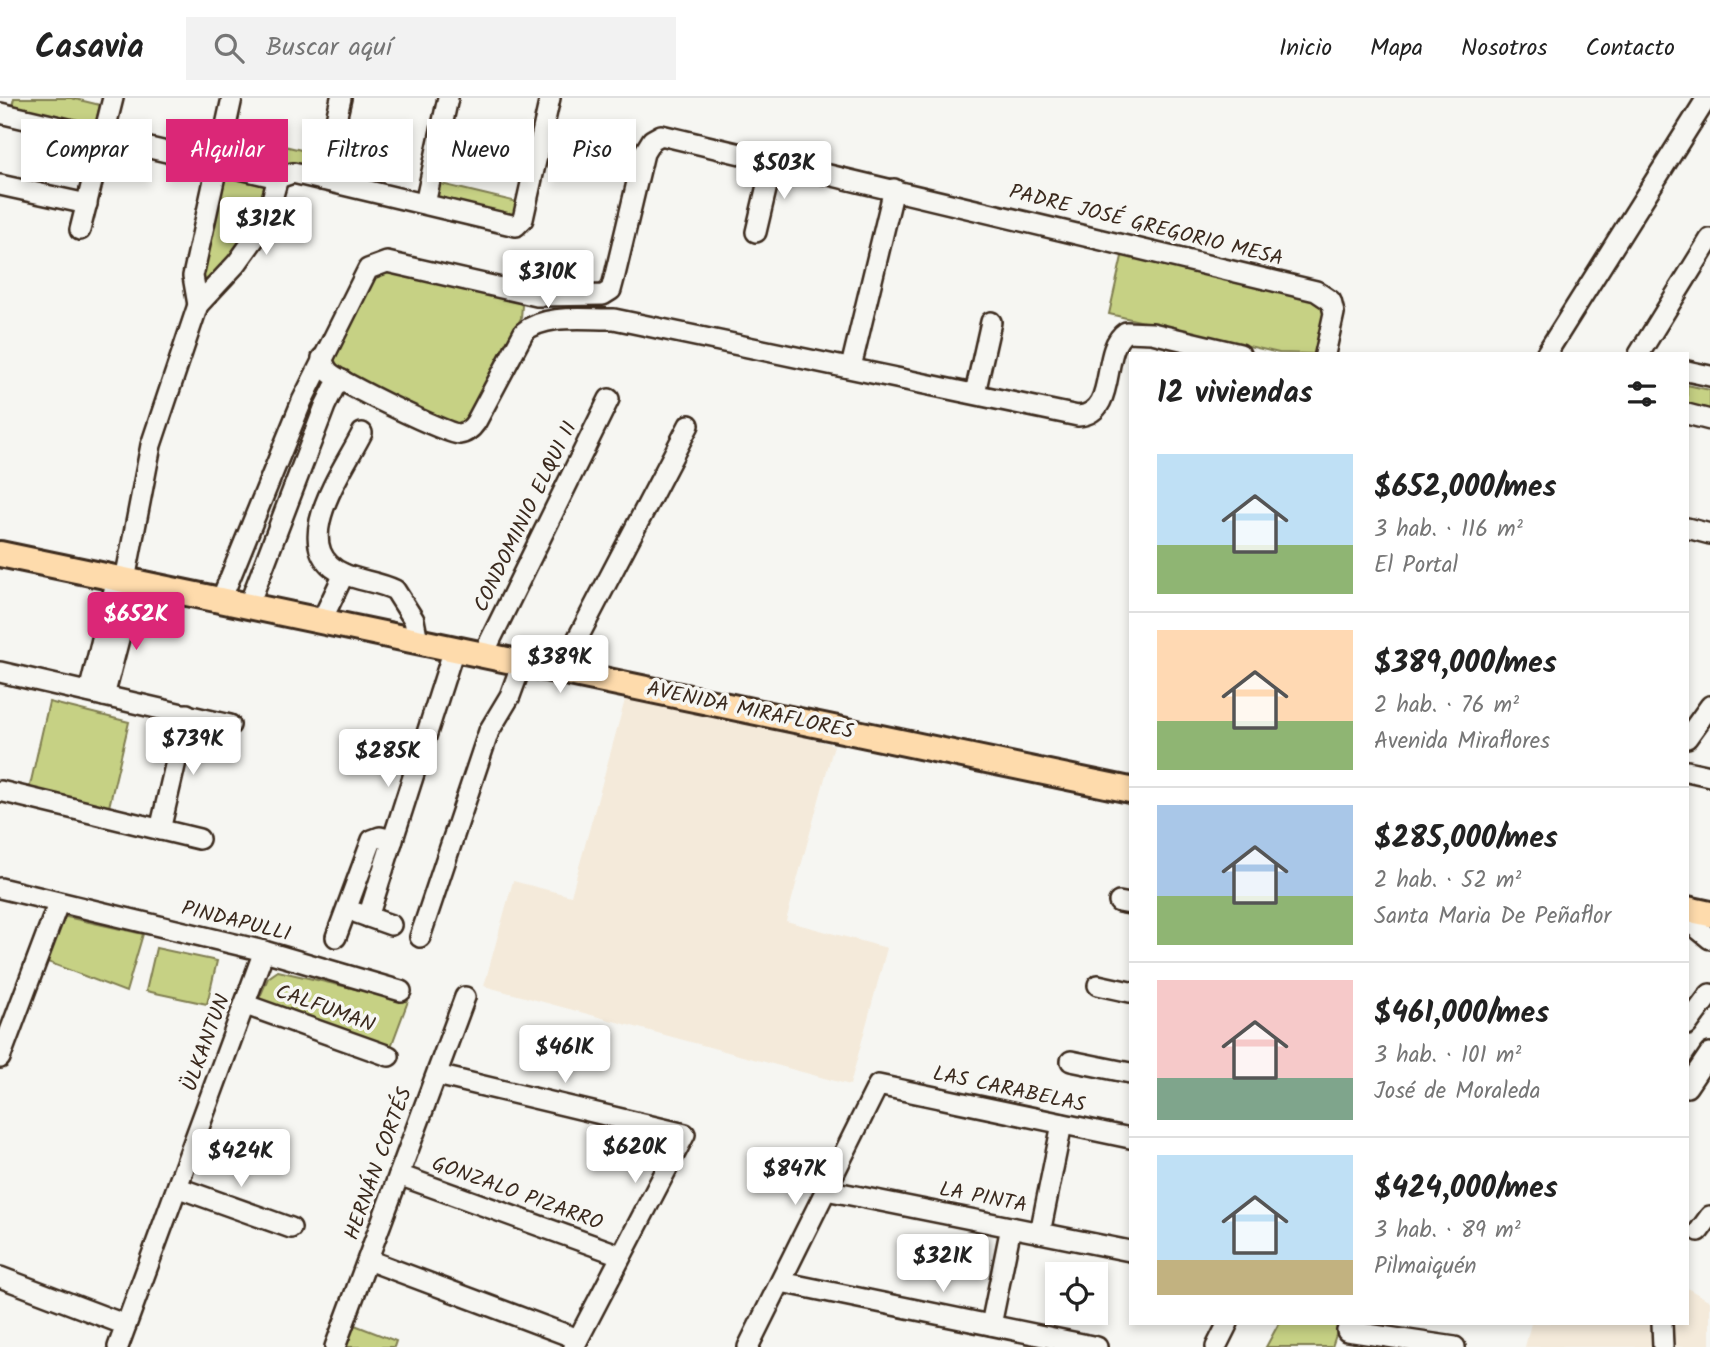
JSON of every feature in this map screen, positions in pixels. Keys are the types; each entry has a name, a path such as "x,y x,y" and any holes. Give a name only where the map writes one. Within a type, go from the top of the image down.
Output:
{"main road":[{"name":"AVENIDA MIRAFLORES","path":"0,554 1129,790"},
{"path":"1689,909 1710,914"}],"street":[{"path":"3,98 0,112 29,119"},
{"path":"109,119 113,98"},
{"path":"227,119 232,98"},
{"path":"336,119 341,98"},
{"path":"425,204 448,98"},
{"path":"331,182 516,226 523,219 550,98"},
{"path":"1547,352 1707,98"},
{"name":"PADRE JOSÉ GREGORIO MESA","path":"603,295 612,286 644,153 654,138 673,136 1322,293 1331,301 1334,310 1325,352"},
{"path":"756,232 773,160"},
{"path":"80,230 93,182"},
{"path":"198,305 192,275 213,182"},
{"path":"96,694 125,580 151,445 198,305 237,263 265,224 277,182"},
{"path":"0,184 87,204"},
{"path":"851,367 894,189"},
{"path":"1640,352 1707,250"},
{"path":"221,600 322,358 362,277 377,263 387,262 524,294 569,298 603,295 614,319"},
{"path":"322,358 327,370 342,380 446,431 462,433 477,422 524,331 528,309 524,294"},
{"path":"524,331 541,322 614,319 1063,413 1086,415 1101,400 1116,341 1129,331 1153,333 1232,352"},
{"path":"975,393 991,322"},
{"path":"1689,371 1710,376"},
{"path":"248,607 325,406 334,387 342,380"},
{"name":"CONDOMINIO ELQUI II","path":"483,655 609,399"},
{"path":"1689,415 1710,420"},
{"path":"560,672 689,425"},
{"path":"362,433 320,518 316,534 321,556 344,574 395,590 406,602 414,620 418,641"},
{"path":"1689,529 1710,534"},
{"path":"321,622 344,574"},
{"path":"368,917 454,649"},
{"path":"419,937 489,731 510,696 522,663"},
{"path":"0,672 230,725"},
{"path":"1689,735 1710,706"},
{"path":"160,830 187,714"},
{"path":"1689,771 1710,776"},
{"path":"0,791 200,839"},
{"path":"336,937 372,840 380,837 393,840"},
{"name":"PINDAPULLI","path":"0,888 58,904 264,950 401,990"},
{"path":"0,1058 58,904"},
{"path":"346,910 391,925"},
{"path":"1689,922 1710,939"},
{"name":"ÜLKANTUN","path":"118,1347 264,950"},
{"path":"1098,985 1129,992"},
{"path":"1689,1022 1710,994"},
{"name":"HERNÁN CORTÉS","path":"335,1347 466,997"},
{"name":"CALFUMAN","path":"246,1004 388,1056"},
{"path":"1689,1084 1710,1053"},
{"path":"1071,1061 1129,1073"},
{"path":"368,1260 576,1343 685,1134 436,1075"},
{"name":"LAS CARABELAS","path":"826,1190 878,1085 1129,1138"},
{"path":"1040,1233 1062,1124"},
{"name":"GONZALO PIZARRO","path":"399,1175 620,1255"},
{"path":"178,1188 291,1228"},
{"path":"748,1347 826,1190"},
{"name":"LA PINTA","path":"826,1190 1129,1251"},
{"path":"992,1325 1012,1227"},
{"path":"0,1277 126,1325"},
{"path":"781,1282 992,1325 1075,1345 1097,1347"},
{"path":"1216,1347 1227,1325"},
{"path":"1662,1325 1663,1347"},
{"path":"1346,1334 1455,1347"}],"shaded area":[{"path":"628,689 834,745 786,921 887,948 850,1085 484,986 513,881 571,896"},
{"path":"1689,1289 1710,1301 1710,1347 1525,1347 1530,1325 1689,1325"}],"green space":[{"path":"14,98 71,98 100,105 97,119 66,119 12,106"},
{"path":"288,147 302,150 302,173 288,169"},
{"path":"222,182 257,182 268,186 244,240 205,284 200,281"},
{"path":"433,182 517,202 512,223 428,204"},
{"path":"1123,252 1314,299 1325,308 1316,352 1275,352 1109,314"},
{"path":"389,270 516,300 522,305 521,318 471,417 461,426 446,423 340,369 333,358 375,276"},
{"path":"1689,385 1710,390 1710,410 1689,405"},
{"path":"49,702 129,722 108,811 29,790"},
{"path":"62,916 143,934 126,992 45,961"},
{"path":"156,948 217,961 207,1004 146,991"},
{"path":"278,971 408,1001 389,1052 256,1006 268,978"},
{"path":"352,1324 396,1341 394,1347 343,1347"},
{"path":"1278,1325 1339,1325 1332,1347 1266,1347"}]}
